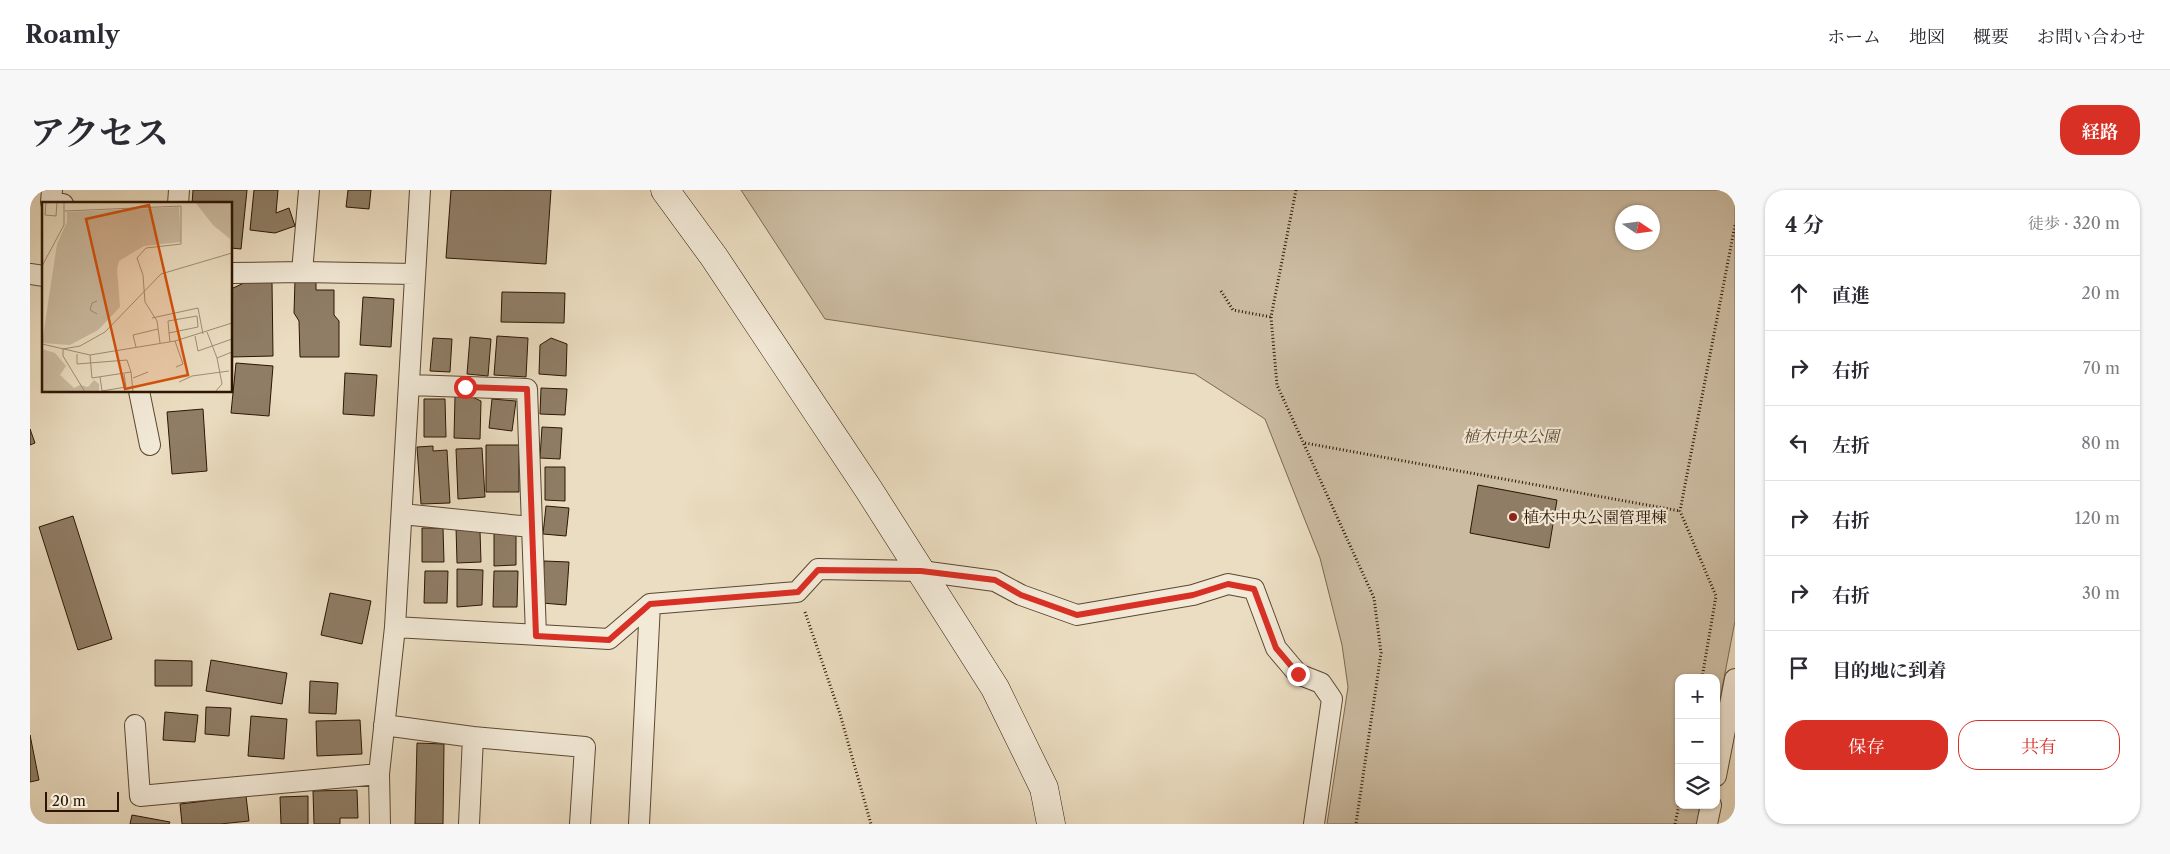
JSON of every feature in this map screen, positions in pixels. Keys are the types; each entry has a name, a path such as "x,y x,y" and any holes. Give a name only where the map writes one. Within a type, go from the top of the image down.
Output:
{"street":[{"path":"302,272 309,190"},
{"path":"380,824 378,774 395,628 420,190"},
{"path":"665,190 714,257 864,482 995,688 1044,788 1051,824"},
{"path":"232,273 414,274"},
{"path":"410,385 527,389 536,636"},
{"path":"139,392 150,445"},
{"path":"402,514 531,527"},
{"path":"395,628 609,640 650,604 798,592 818,570 921,571 995,580 1021,595 1077,615 1193,595 1228,584 1254,589 1276,648 1298,674 1321,683 1332,699 1314,824"},
{"path":"639,824 650,604"},
{"path":"1719,764 1733,701 1735,679"},
{"path":"135,725 140,796 378,774"},
{"path":"384,725 473,737 585,747 580,824"},
{"path":"469,824 473,737"},
{"path":"1707,824 1710,809"}],"path":[{"path":"1296,190 1271,317 1277,384 1374,598 1381,652 1356,824"},
{"path":"1703,674 1716,596 1680,511 1735,225"},
{"path":"1221,291 1233,310 1271,317"},
{"path":"1304,443 1680,511"},
{"path":"798,592 840,714 871,824"},
{"path":"1676,824 1678,809"}],"green space":[{"name":"植木中央公園","path":"741,190 1735,190 1735,621 1720,699 1720,674 1675,674 1675,809 1699,809 1697,824 1327,824 1348,687 1342,645 1320,558 1265,419 1195,374 825,319"}],"building":[{"path":"193,190 247,190 241,249 232,248 232,202 192,202"},
{"path":"254,190 278,190 276,213 289,208 295,226 275,233 250,230"},
{"path":"348,190 371,190 369,209 346,207"},
{"path":"451,190 551,190 546,264 446,258"},
{"path":"295,280 316,280 316,290 334,290 334,315 339,321 339,357 300,357 299,321 294,313"},
{"path":"246,282 272,282 273,356 232,357 232,289"},
{"path":"502,292 565,293 564,323 501,322"},
{"path":"363,297 394,299 391,347 360,345"},
{"path":"497,336 528,338 526,377 494,375"},
{"path":"470,337 491,339 488,376 467,374"},
{"path":"433,338 452,339 450,372 430,371"},
{"path":"551,338 567,344 566,376 539,374 540,345"},
{"path":"236,363 273,366 269,416 231,413"},
{"path":"345,373 377,375 374,416 343,414"},
{"path":"541,388 567,389 565,415 540,414"},
{"path":"455,396 470,396 481,401 480,439 454,438"},
{"path":"424,399 445,399 446,437 424,437"},
{"path":"492,399 516,401 512,431 489,428"},
{"path":"203,409 207,471 172,474 167,412"},
{"path":"542,427 562,428 560,459 540,458"},
{"path":"30,429 35,443 30,445"},
{"path":"486,445 519,445 519,492 486,492"},
{"path":"433,446 433,451 447,450 450,503 421,504 417,447"},
{"path":"482,448 485,497 458,499 456,449"},
{"path":"545,467 565,467 565,501 545,500"},
{"name":"植木中央公園管理棟","path":"1478,485 1557,500 1549,548 1470,533"},
{"path":"546,506 569,508 566,536 543,534"},
{"path":"73,516 112,639 78,650 39,527"},
{"path":"456,527 480,531 481,562 457,563"},
{"path":"422,528 443,528 444,562 422,562"},
{"path":"494,532 516,532 516,565 494,566"},
{"path":"544,561 569,562 566,605 542,603"},
{"path":"457,569 483,570 482,605 457,607"},
{"path":"425,571 448,571 447,603 424,603"},
{"path":"494,571 518,571 517,607 493,607"},
{"path":"330,593 371,601 362,644 321,635"},
{"path":"155,660 192,661 192,686 155,686"},
{"path":"211,660 287,673 282,704 206,691"},
{"path":"310,681 338,683 336,714 309,713"},
{"path":"206,707 231,708 229,736 205,734"},
{"path":"165,712 198,715 195,742 163,740"},
{"path":"251,716 287,719 284,759 248,756"},
{"path":"360,720 362,754 317,756 316,721"},
{"path":"30,735 39,780 30,782"},
{"path":"417,743 444,744 443,824 415,824"},
{"path":"357,790 358,818 340,818 340,824 314,824 313,791"},
{"path":"246,796 249,821 220,824 182,824 180,804"},
{"path":"308,796 308,824 281,824 280,797"},
{"path":"132,815 170,822 169,824 130,824"}],"place":[{"name":"植木中央公園管理棟","path":"1513,517"}],"route":[{"path":"465,387 527,389 536,636 609,640 650,604 798,592 818,570 921,571 995,580 1021,595 1077,615 1193,595 1228,584 1254,589 1276,648 1298,674"}]}
